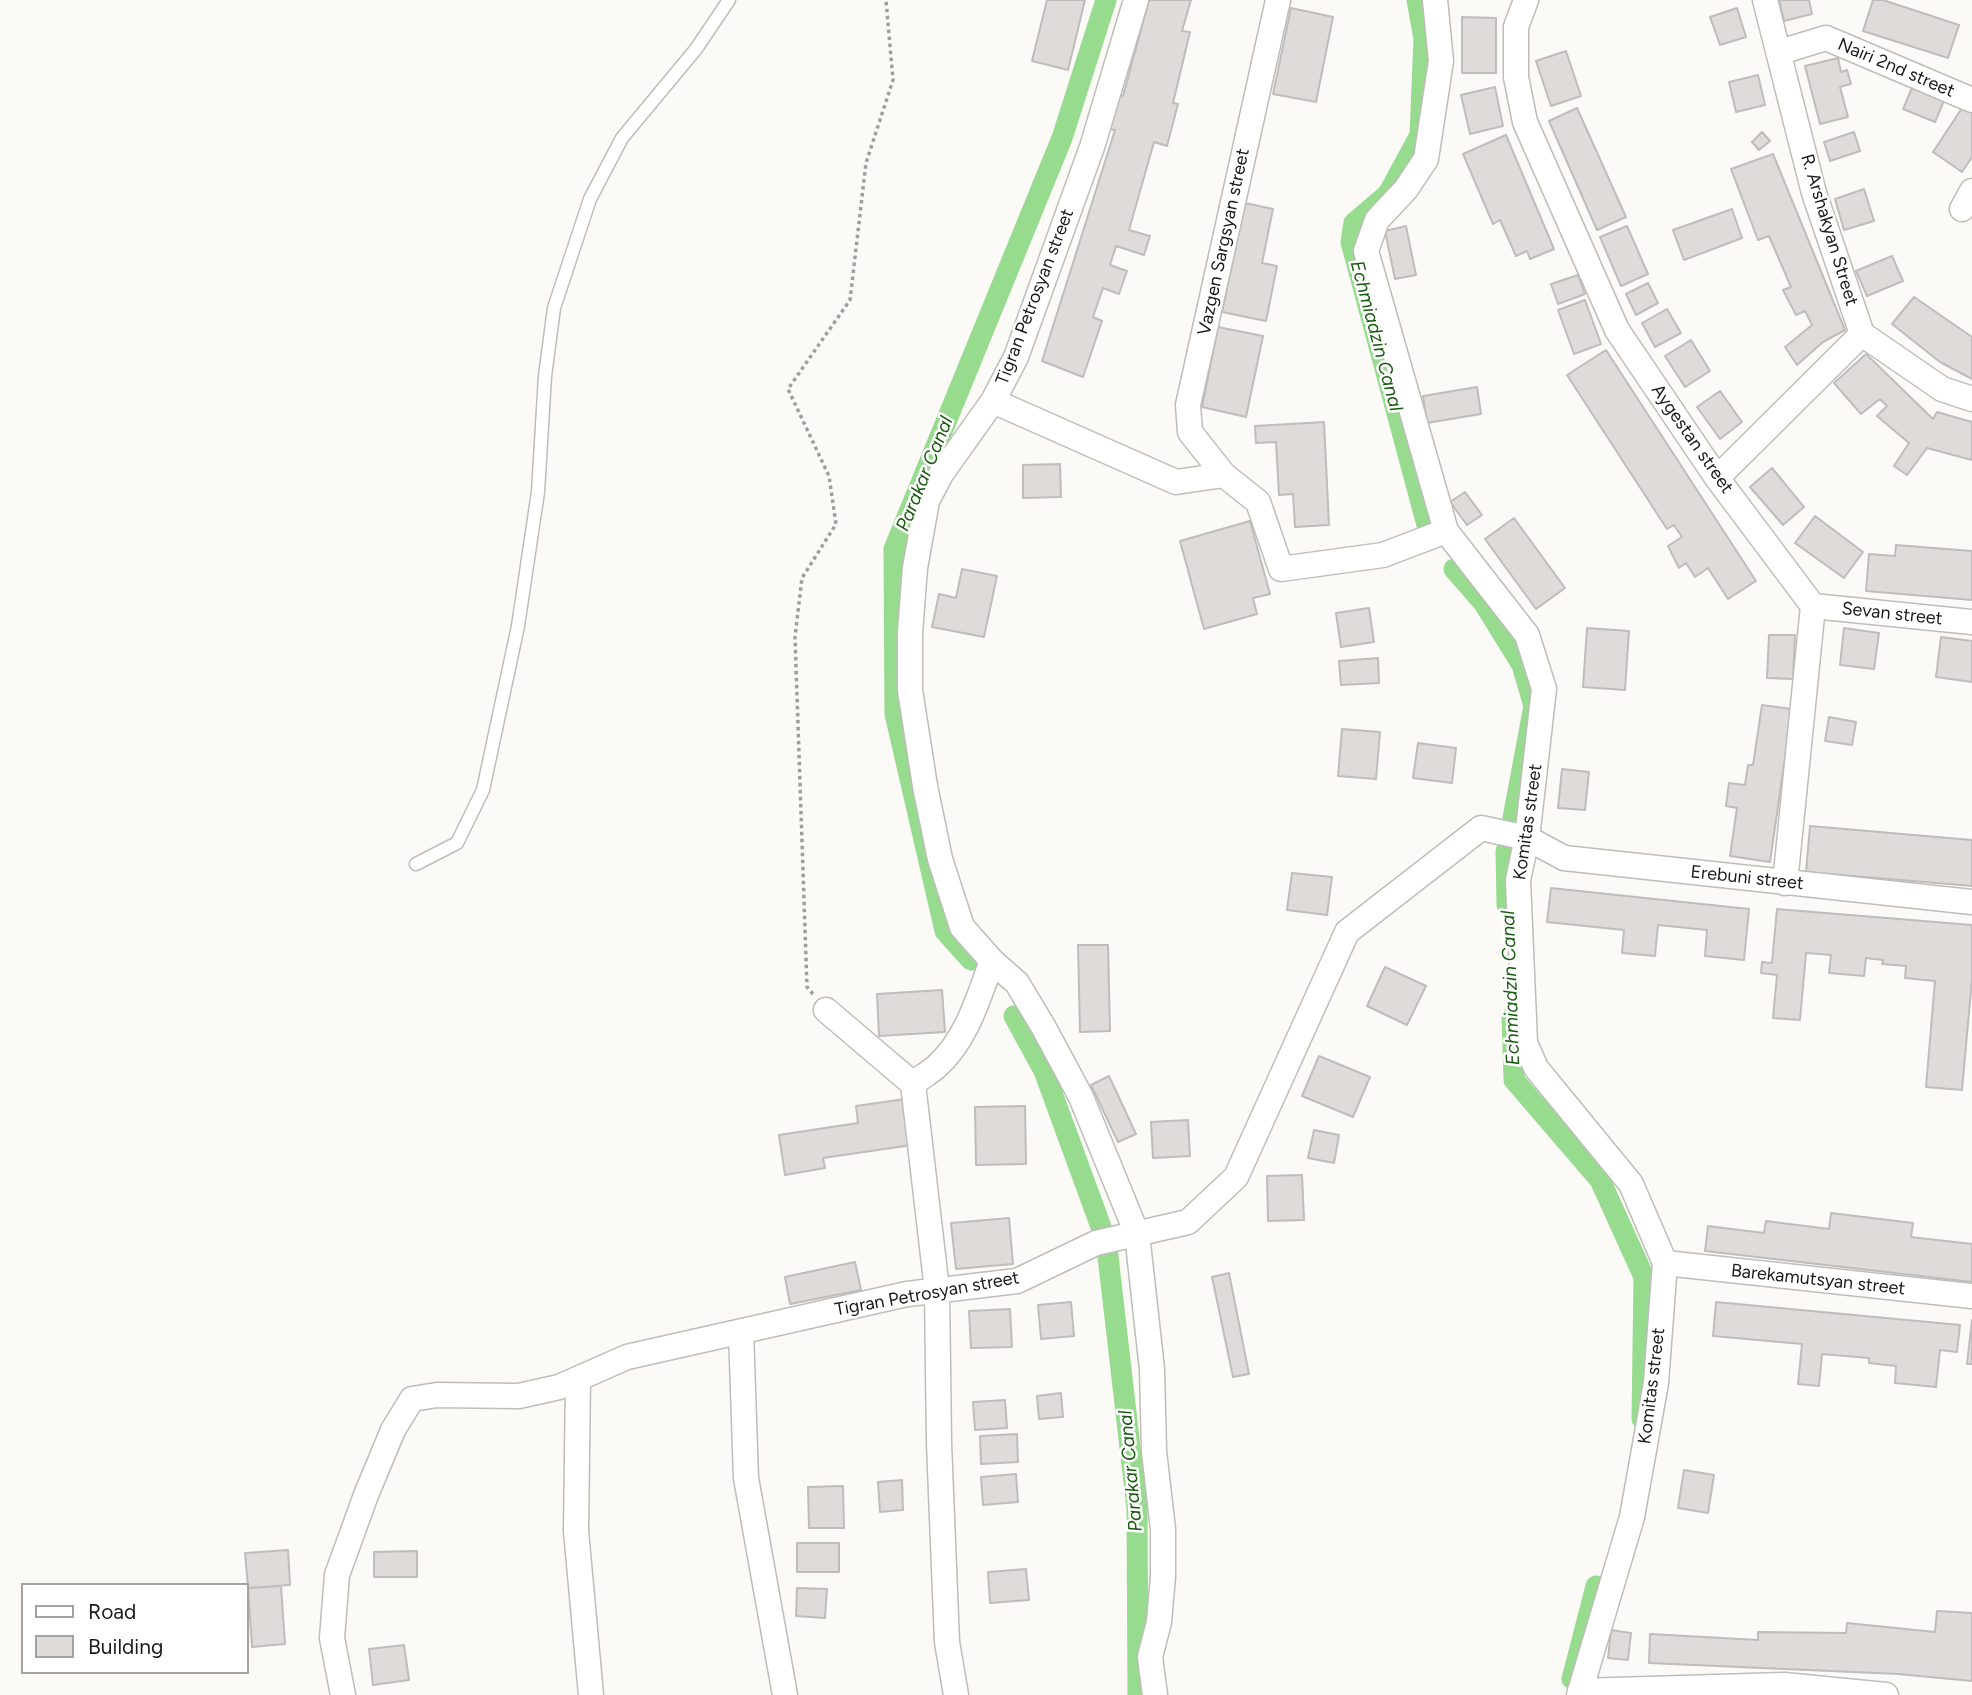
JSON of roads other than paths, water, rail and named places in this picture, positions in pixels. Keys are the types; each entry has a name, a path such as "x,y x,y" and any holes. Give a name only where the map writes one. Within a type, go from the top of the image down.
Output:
{"street":[{"name":"Tigran Petrosyan street","path":"1136,0 1092,147 1016,357 993,401 941,474 927,501 915,568 910,633 910,690 940,859 962,928 1017,984 1044,1028 1081,1097 1137,1234 1152,1369 1154,1451 1163,1530 1159,1622 1150,1657 1155,1695"},
{"name":"Vazgen Sargsyan street","path":"1278,0 1188,405 1190,432 1224,475 1258,502 1281,569 1384,555 1446,531"},
{"name":"Komitas street","path":"1435,0 1441,61 1426,159 1406,189 1377,220 1366,251 1446,531 1527,635 1544,689 1527,838 1518,880 1525,1043 1536,1068 1631,1184 1665,1263 1656,1382 1632,1517 1580,1693"},
{"name":"Aygestan street","path":"1526,0 1516,27 1516,77 1525,122 1617,330 1717,478 1813,607"},
{"name":"R. Arshakyan Street","path":"1765,0 1814,194 1862,334"},
{"name":"Nairi 2nd street","path":"1780,52 1826,38 1972,100"},
{"path":"1717,478 1862,334 1942,389 1972,399"},
{"path":"993,401 1176,482 1224,475"},
{"path":"1785,883 1813,607"},
{"name":"Sevan street","path":"1813,607 1972,622"},
{"name":"Tigran Petrosyan street","path":"343,1695 332,1638 337,1575 393,1430 412,1399 437,1395 519,1396 559,1387 627,1357 907,1294 1017,1281 1096,1244 1188,1222 1236,1177 1347,932 1481,828 1527,838"},
{"name":"Erebuni street","path":"1527,838 1564,858 1972,902"},
{"path":"913,1084 937,1066 958,1040 972,1017 992,961"},
{"path":"826,1010 913,1084 937,1290 939,1443 947,1642 956,1695"},
{"name":"Barekamutsyan street","path":"1665,1263 1972,1296"},
{"path":"741,1332 746,1478 785,1695"},
{"path":"578,1379 576,1531 591,1695"},
{"path":"1580,1693 1784,1685 1886,1695"}],"lane":[{"path":"416,864 457,843 483,790 518,626 536,506 545,376 554,308 590,199 622,138 696,49 729,0"}],"waterway":[{"name":"Parakar Canal","path":"971,960 945,931 895,714 894,549 1062,138 1106,0"},
{"name":"Echmiadzin Canal","path":"1417,0 1424,39 1420,135 1388,194 1354,223 1351,242 1427,525"},
{"name":"Echmiadzin Canal","path":"1454,569 1483,602 1522,665 1534,706 1513,818"},
{"name":"Echmiadzin Canal","path":"1506,851 1507,905"},
{"name":"Parakar Canal","path":"1014,1016 1044,1071 1101,1227"},
{"name":"Echmiadzin Canal","path":"1512,1017 1514,1080 1600,1180 1644,1277 1642,1419"},
{"name":"Parakar Canal","path":"1107,1248 1137,1508 1138,1695"},
{"name":"Echmiadzin Canal","path":"1572,1679 1596,1586"}]}
